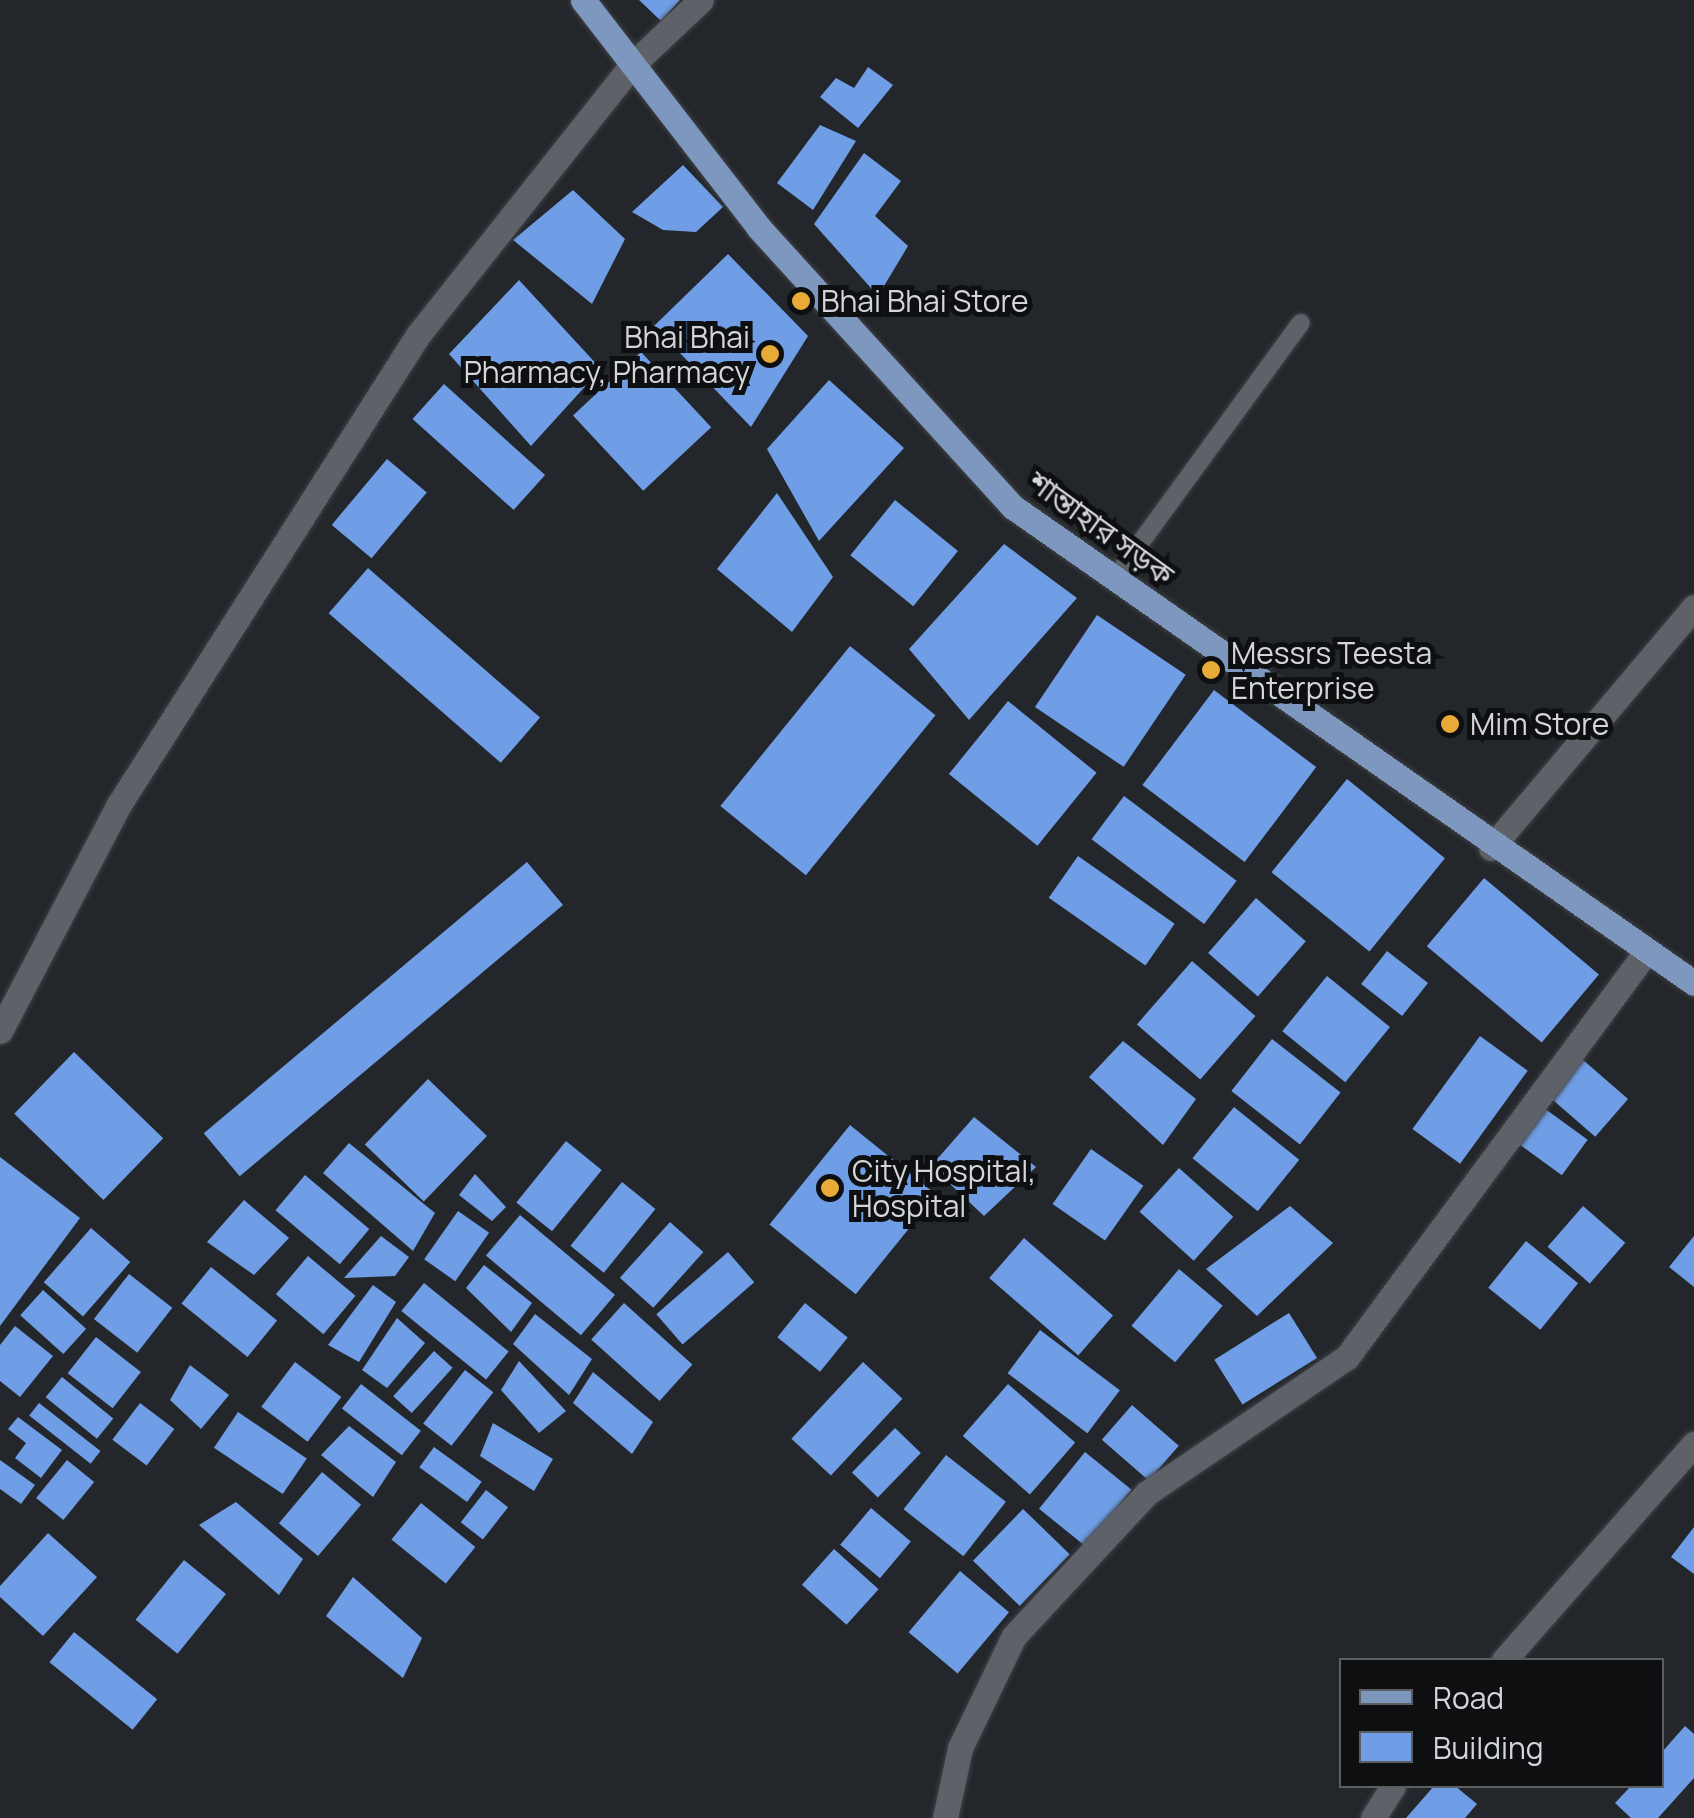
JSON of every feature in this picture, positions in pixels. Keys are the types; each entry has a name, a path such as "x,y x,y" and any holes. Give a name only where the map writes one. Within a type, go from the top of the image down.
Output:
{"main road":[{"name":"শান্তাহার সড়ক","path":"583,0 759,228 1012,507 1491,848 1694,983"}],"street":[{"path":"0,1031 118,806 418,335 632,64 701,0"},
{"path":"1491,848 1694,606"},
{"path":"945,1818 960,1748 1014,1636 1147,1493 1347,1357 1646,952"},
{"path":"1506,1658 1694,1444"},
{"path":"1373,1818 1392,1788"}],"lane":[{"path":"1114,579 1301,323"}],"building":[{"path":"639,0 680,0 661,21"},
{"path":"868,67 893,85 858,128 820,97 836,78 854,88"},
{"path":"820,125 856,141 813,210 777,183"},
{"path":"864,153 901,181 875,216 908,246 878,296 814,224"},
{"path":"683,165 723,207 696,232 663,230 632,212"},
{"path":"573,190 625,239 592,304 513,240"},
{"path":"728,254 808,336 751,427 654,326"},
{"path":"519,280 601,369 531,446 449,354"},
{"path":"641,352 711,427 643,491 573,415"},
{"path":"829,380 904,448 819,541 767,449"},
{"path":"444,384 545,475 514,510 413,419"},
{"path":"387,459 427,492 372,558 332,525"},
{"path":"777,493 833,577 792,632 717,569"},
{"path":"895,500 958,551 913,606 850,555"},
{"path":"1004,544 1077,598 969,720 909,649"},
{"path":"368,568 540,718 501,763 329,613"},
{"path":"1097,615 1186,675 1124,767 1035,707"},
{"path":"850,646 935,715 806,875 720,806"},
{"path":"1214,690 1316,767 1245,862 1142,785"},
{"path":"1008,701 1097,773 1037,846 949,774"},
{"path":"1347,779 1445,858 1369,952 1271,872"},
{"path":"1124,796 1237,881 1204,924 1092,839"},
{"path":"1078,856 1175,924 1145,965 1049,898"},
{"path":"527,862 563,905 240,1176 204,1133"},
{"path":"1484,878 1599,974 1542,1043 1427,946"},
{"path":"1256,898 1306,941 1258,996 1208,953"},
{"path":"1387,951 1428,983 1402,1016 1361,984"},
{"path":"1192,961 1255,1016 1200,1080 1137,1024"},
{"path":"1327,976 1390,1027 1345,1082 1282,1031"},
{"path":"1480,1036 1528,1071 1460,1164 1412,1129"},
{"path":"1272,1039 1341,1093 1300,1145 1231,1091"},
{"path":"1123,1041 1196,1099 1163,1145 1089,1077"},
{"path":"74,1052 163,1138 103,1200 14,1114"},
{"path":"1582,1059 1628,1099 1595,1137 1549,1097"},
{"path":"428,1079 487,1136 424,1201 365,1144"},
{"path":"1234,1107 1299,1160 1258,1211 1192,1158"},
{"path":"1544,1108 1588,1140 1562,1175 1518,1144"},
{"path":"974,1117 1036,1167 984,1216 931,1166"},
{"path":"850,1125 936,1195 856,1294 769,1224"},
{"path":"566,1141 602,1170 552,1231 516,1202"},
{"path":"349,1143 435,1213 413,1251 323,1173"},
{"path":"1091,1149 1143,1186 1105,1241 1053,1204"},
{"path":"0,1157 80,1218 0,1326"},
{"path":"1179,1168 1233,1217 1194,1261 1140,1212"},
{"path":"475,1174 506,1207 492,1221 459,1195"},
{"path":"305,1175 369,1229 340,1264 275,1210"},
{"path":"622,1182 655,1209 604,1273 570,1246"},
{"path":"244,1200 289,1238 254,1275 207,1242"},
{"path":"1290,1206 1333,1243 1257,1316 1206,1269"},
{"path":"1583,1206 1625,1243 1590,1283 1548,1247"},
{"path":"458,1211 489,1233 455,1281 424,1259"},
{"path":"520,1215 615,1295 581,1335 486,1256"},
{"path":"670,1222 703,1252 653,1308 620,1278"},
{"path":"91,1228 130,1262 83,1316 44,1282"},
{"path":"381,1236 409,1257 395,1276 344,1278"},
{"path":"1694,1236 1694,1287 1669,1267"},
{"path":"1024,1238 1113,1315 1078,1355 989,1278"},
{"path":"1526,1241 1578,1283 1540,1330 1488,1288"},
{"path":"728,1252 754,1282 683,1345 656,1314"},
{"path":"308,1256 355,1296 323,1334 276,1294"},
{"path":"484,1265 532,1303 511,1332 466,1288"},
{"path":"211,1267 277,1320 247,1357 181,1304"},
{"path":"1179,1269 1223,1306 1175,1362 1131,1326"},
{"path":"129,1274 172,1308 137,1353 94,1319"},
{"path":"424,1283 509,1352 486,1380 401,1311"},
{"path":"373,1285 396,1302 359,1362 328,1345"},
{"path":"43,1290 86,1329 63,1354 20,1315"},
{"path":"624,1303 692,1365 660,1401 591,1339"},
{"path":"805,1303 848,1338 820,1372 777,1337"},
{"path":"1289,1313 1317,1358 1242,1405 1214,1360"},
{"path":"535,1314 592,1359 569,1395 513,1344"},
{"path":"397,1318 425,1343 387,1388 362,1370"},
{"path":"15,1326 53,1356 20,1397 0,1381 0,1345"},
{"path":"1040,1330 1120,1390 1087,1433 1008,1373"},
{"path":"96,1337 141,1372 113,1408 68,1373"},
{"path":"434,1351 453,1368 412,1413 393,1396"},
{"path":"519,1361 566,1411 539,1433 501,1390"},
{"path":"295,1362 341,1397 308,1442 261,1407"},
{"path":"863,1362 902,1399 831,1476 791,1439"},
{"path":"190,1365 229,1395 201,1429 170,1400"},
{"path":"465,1370 493,1392 452,1446 423,1424"},
{"path":"593,1372 653,1422 632,1454 573,1403"},
{"path":"62,1377 113,1419 97,1439 46,1397"},
{"path":"361,1384 421,1431 402,1455 342,1408"},
{"path":"1008,1384 1075,1442 1030,1494 963,1436"},
{"path":"39,1403 100,1451 91,1464 29,1416"},
{"path":"140,1403 174,1429 147,1466 112,1440"},
{"path":"1132,1405 1179,1446 1149,1480 1102,1440"},
{"path":"238,1412 307,1458 283,1494 214,1448"},
{"path":"18,1417 62,1450 41,1478 15,1458 26,1443 8,1429"},
{"path":"493,1423 553,1459 534,1491 480,1456"},
{"path":"349,1426 396,1462 373,1497 321,1455"},
{"path":"895,1428 921,1453 878,1498 852,1473"},
{"path":"434,1447 482,1482 467,1502 419,1467"},
{"path":"1085,1452 1132,1490 1086,1546 1039,1509"},
{"path":"946,1455 1006,1502 963,1556 904,1509"},
{"path":"0,1460 35,1485 21,1504 0,1489"},
{"path":"67,1460 94,1482 63,1520 36,1498"},
{"path":"322,1472 361,1505 318,1556 279,1523"},
{"path":"486,1490 508,1507 483,1540 461,1522"},
{"path":"236,1502 303,1559 279,1595 199,1525"},
{"path":"421,1503 475,1547 446,1584 391,1540"},
{"path":"871,1508 911,1541 880,1578 840,1545"},
{"path":"1023,1509 1070,1554 1020,1606 973,1561"},
{"path":"1694,1527 1694,1574 1671,1557"},
{"path":"48,1533 97,1577 43,1636 0,1597 0,1586"},
{"path":"834,1549 879,1589 846,1625 802,1585"},
{"path":"184,1560 226,1594 178,1654 136,1620"},
{"path":"960,1571 1009,1612 958,1673 909,1632"},
{"path":"353,1577 422,1638 403,1678 326,1616"},
{"path":"74,1632 157,1699 133,1730 49,1662"},
{"path":"1685,1726 1694,1734 1694,1778 1658,1818 1631,1818 1615,1803 1629,1788 1664,1788 1664,1750"},
{"path":"1432,1788 1457,1788 1477,1804 1465,1818 1406,1818"}],"place":[{"name":"Bhai Bhai Store","path":"801,301"},
{"name":"Bhai Bhai Pharmacy, Pharmacy","path":"770,354"},
{"name":"Messrs Teesta Enterprise","path":"1211,670"},
{"name":"Mim Store","path":"1450,724"},
{"name":"City Hospital, Hospital","path":"830,1188"}]}
